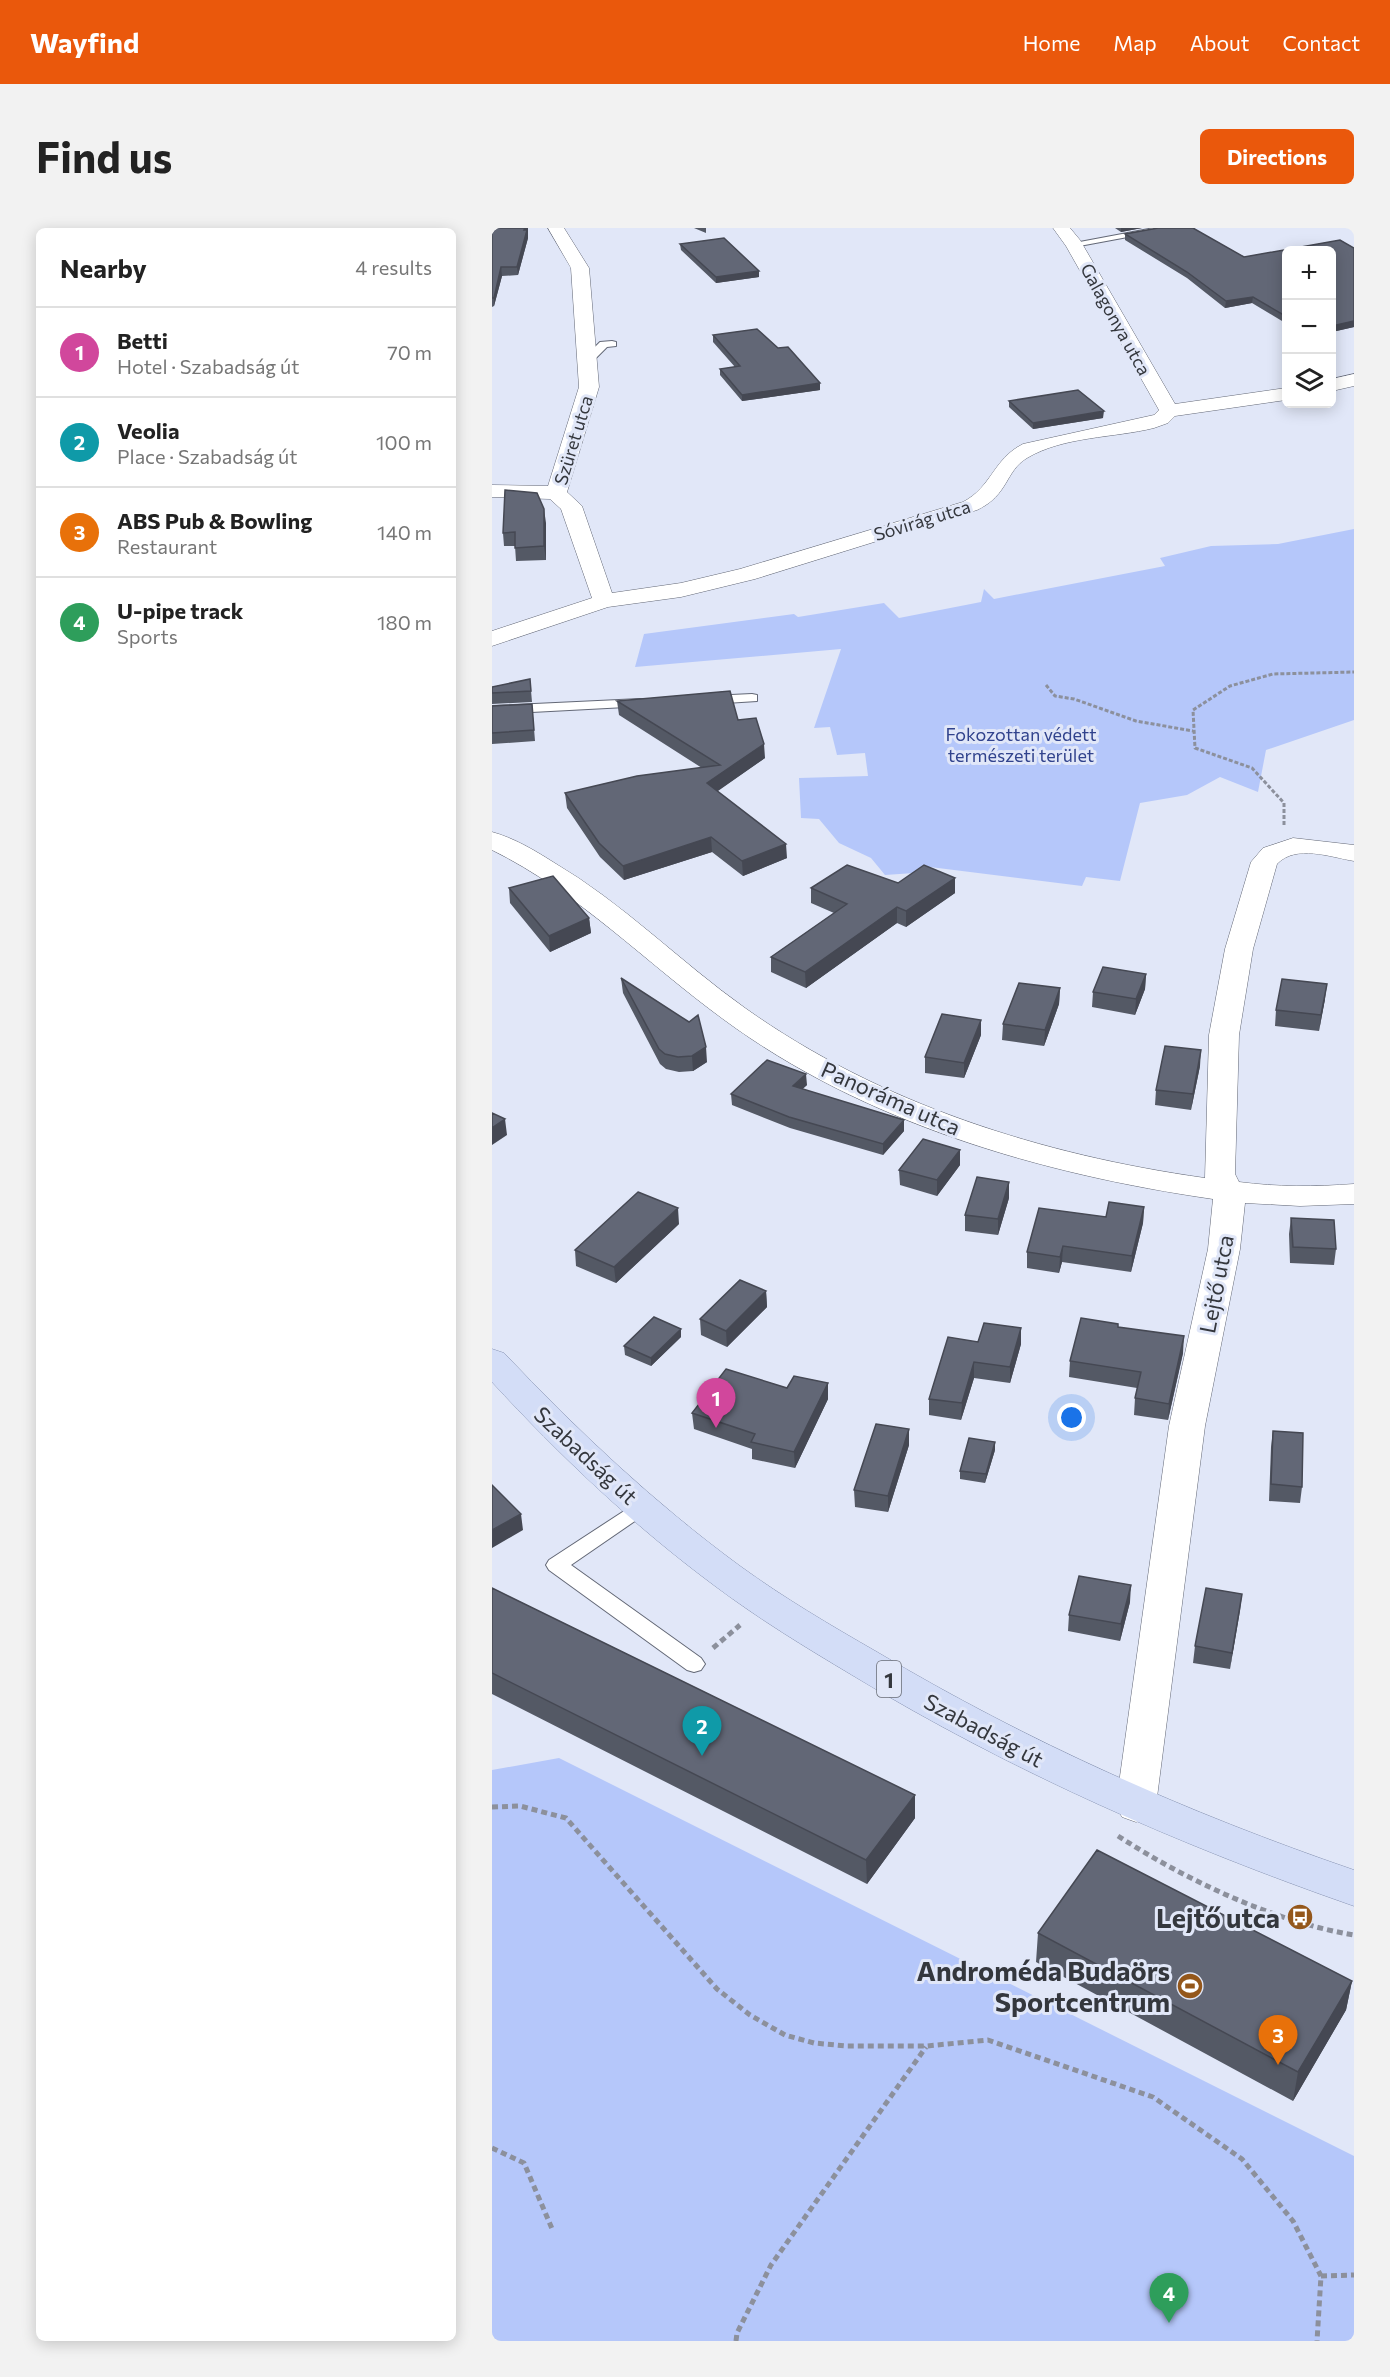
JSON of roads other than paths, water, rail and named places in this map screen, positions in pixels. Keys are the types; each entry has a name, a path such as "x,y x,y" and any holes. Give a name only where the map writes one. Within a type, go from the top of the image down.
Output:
{"main road":[{"name":"Szabadság út","path":"492,1361 523,1395 641,1507 766,1604 1122,1817 1354,1888"}],"street":[{"name":"Szüret utca","path":"556,228 580,268 589,387 556,493 571,506 604,601"},
{"name":"Galagonya utca","path":"1061,228 1074,244 1169,411"},
{"path":"1336,384 1354,380"},
{"name":"Sóvirág utca","path":"604,601 681,590 747,574 969,506 988,497 1008,465 1026,451 1147,424 1161,419 1169,411 1282,395"},
{"path":"492,491 556,493"},
{"path":"492,639 604,601"},
{"name":"Panoráma utca","path":"492,840 565,879 734,1014 777,1042 879,1096 993,1142 1098,1169 1228,1193 1317,1197 1354,1194"},
{"name":"Lejtő utca","path":"1122,1817 1187,1426 1224,1249 1230,1207 1228,1193 1219,1174 1224,1035 1239,949 1264,862 1272,851 1284,846 1354,853"}],"lane":[{"path":"1074,244 1171,228"},
{"path":"587,361 604,344 612,344"},
{"path":"693,701 752,698"},
{"path":"492,710 658,702"},
{"path":"641,1507 556,1565 694,1664"}],"place":[{"name":"Betti","path":"716,1428"},
{"name":"Veolia","path":"702,1756"},
{"name":"Lejtő utca","path":"1300,1917"},
{"name":"Androméda Budaörs Sportcentrum","path":"1190,1986"},
{"name":"ABS Pub & Bowling","path":"1278,2065"},
{"name":"U-pipe track","path":"1169,2323"}],"park label":[{"name":"Fokozottan védett természeti terület","path":"1021,744"}]}
